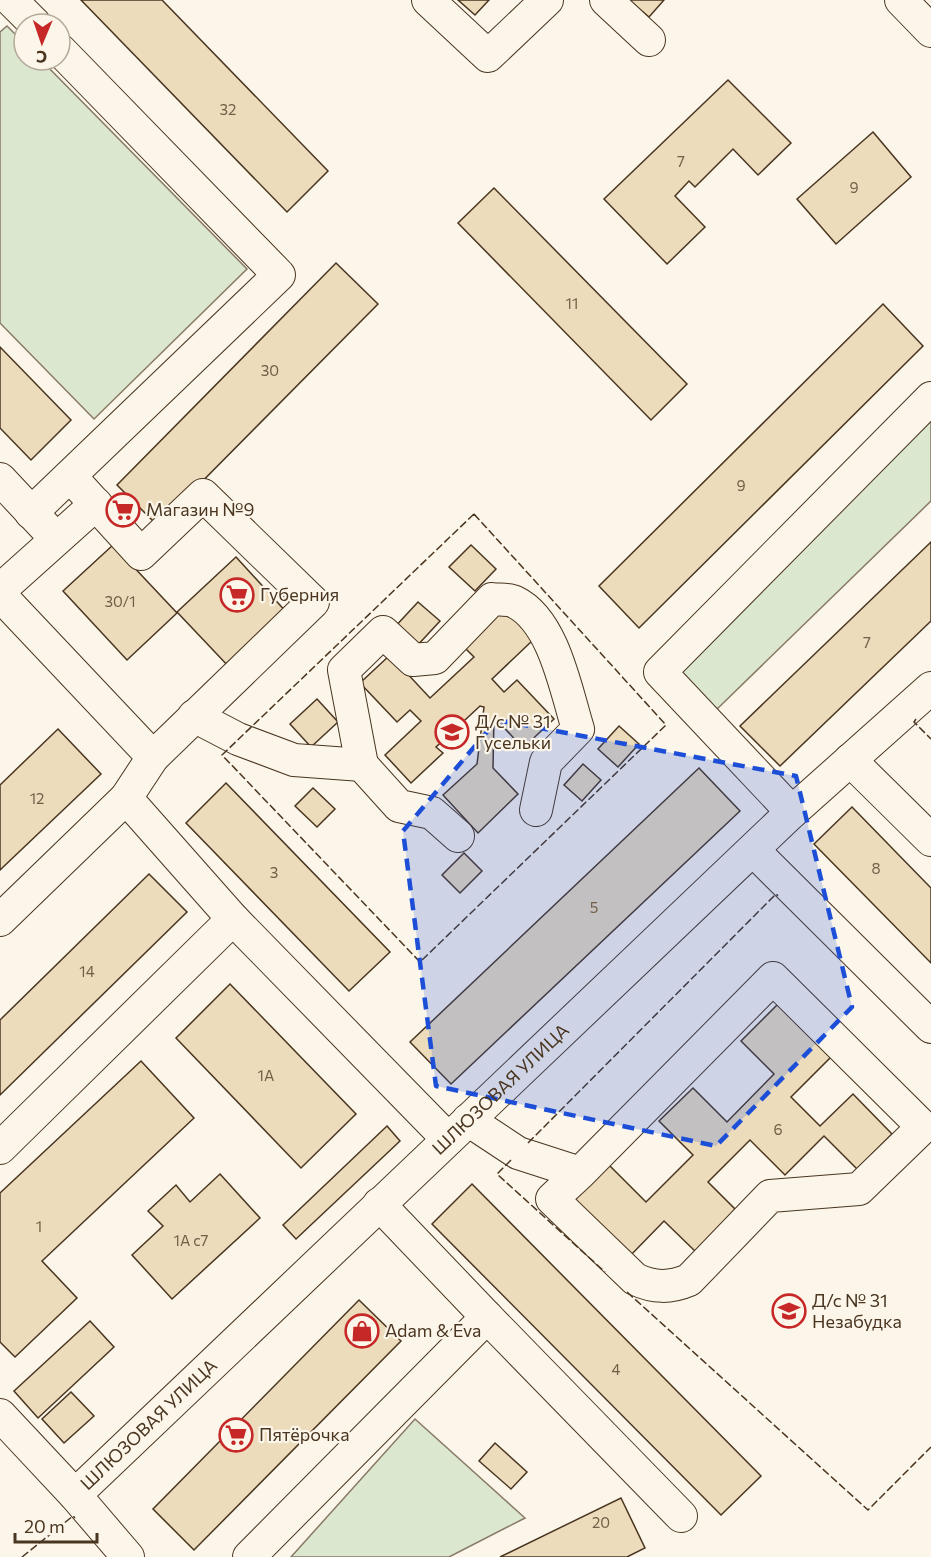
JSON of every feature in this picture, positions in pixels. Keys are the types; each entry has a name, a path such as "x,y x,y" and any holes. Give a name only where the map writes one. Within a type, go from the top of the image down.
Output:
{"street":[{"path":"0,10 11,0 23,12"},
{"path":"428,0 488,56 547,0"},
{"path":"606,0 649,40"},
{"path":"901,0 931,31"},
{"path":"31,513 279,275 72,62"},
{"path":"792,812 660,672 931,398"},
{"path":"0,920 126,798 153,757 313,602 203,495 141,554 70,476"},
{"path":"0,479 56,540"},
{"path":"0,590 96,504"},
{"path":"0,595 153,757"},
{"path":"458,836 432,813 399,806 362,765 344,670 383,632 412,660 435,658 492,599 515,601 533,616 548,634 578,729 546,762 536,810"},
{"name":"ШЛЮЗОВАЯ УЛИЦА","path":"75,1495 792,812 931,688"},
{"path":"194,716 238,739 294,760 362,765"},
{"path":"850,760 931,840"},
{"path":"126,798 233,920 458,1129 518,1153 580,1173"},
{"path":"753,850 931,1027"},
{"path":"0,1148 233,920"},
{"path":"772,978 922,1127 858,1189 770,1196 700,1270 689,1280 676,1286 648,1285 635,1279 552,1199 580,1173 772,978"},
{"path":"379,1204 681,1516"},
{"path":"249,1557 487,1317"},
{"path":"3,1424 75,1495 128,1557"}],"highlighted area":[{"path":"497,720 796,776 852,1007 716,1146 436,1086 403,831"}],"green space":[{"path":"7,26 12,31 12,72 53,72 247,269 94,419 0,323 0,32"},
{"path":"931,419 931,501 714,712 673,670"},
{"path":"415,1419 525,1518 449,1557 291,1557"}],"building":[{"path":"81,0 162,0 328,171 287,212"},
{"path":"458,0 489,0 475,15"},
{"path":"629,0 664,0 649,17"},
{"path":"728,80 791,143 758,175 733,149 695,187 689,181 675,196 705,227 667,264 604,199"},
{"path":"873,132 911,177 836,244 797,199"},
{"path":"494,188 687,384 651,420 458,223"},
{"path":"336,263 378,304 158,526 117,485"},
{"path":"883,304 923,346 639,628 599,586"},
{"path":"0,347 71,420 31,460 0,428"},
{"path":"931,542 931,621 780,766 740,726"},
{"path":"113,545 177,613 127,660 63,591"},
{"path":"471,545 496,569 475,591 449,567"},
{"path":"236,557 289,615 231,669 177,612"},
{"path":"418,602 440,621 415,648 393,629"},
{"path":"504,608 533,640 492,679 504,692 517,680 554,719 523,748 494,717 493,768 518,794 478,833 443,795 477,764 484,707 480,706 436,747 443,753 411,783 385,755 421,721 410,710 397,722 360,683 390,655 430,698 474,657 463,646"},
{"path":"317,699 338,722 311,747 290,724"},
{"path":"619,726 639,744 618,767 598,749"},
{"path":"58,729 101,774 0,870 0,785"},
{"path":"583,764 601,780 582,801 564,785"},
{"path":"699,768 740,811 451,1084 410,1042"},
{"path":"226,783 390,952 349,991 186,823"},
{"path":"313,788 335,809 317,827 295,806"},
{"path":"852,807 931,888 931,963 814,844"},
{"path":"464,853 482,871 460,893 442,875"},
{"path":"149,874 187,912 0,1095 0,1020"},
{"path":"230,984 356,1114 301,1168 176,1038"},
{"path":"778,1004 831,1057 791,1097 820,1126 853,1094 892,1134 857,1169 824,1136 785,1175 750,1140 708,1182 737,1211 696,1252 664,1221 629,1257 573,1201 609,1165 646,1202 693,1155 659,1121 693,1088 727,1122 774,1074 741,1041"},
{"path":"141,1061 194,1118 42,1261 77,1298 15,1357 0,1342 0,1193"},
{"path":"387,1126 400,1141 296,1239 283,1225"},
{"path":"220,1174 260,1218 172,1299 132,1255 163,1226 148,1211 176,1185 190,1202"},
{"path":"472,1184 761,1476 721,1515 432,1224"},
{"path":"359,1300 401,1341 194,1550 153,1509"},
{"path":"90,1321 114,1347 38,1418 14,1391"},
{"path":"71,1392 94,1416 64,1443 42,1419"},
{"path":"495,1443 527,1472 511,1489 479,1461"},
{"path":"621,1498 645,1548 627,1557 500,1557"}],"fence":[{"path":"474,514 666,725 420,962 222,755 474,514"},
{"path":"916,719 914,722 931,739"},
{"path":"528,1143 776,894 778,896"},
{"path":"511,1160 497,1174 605,1272"},
{"path":"627,1292 868,1510 931,1447"},
{"path":"22,1557 73,1516 75,1518"}],"place":[{"name":"Магазин №9","path":"123,510"},
{"name":"Губерния","path":"237,595"},
{"name":"Д/с № 31 Гусельки","path":"452,732"},
{"name":"Д/с № 31 Незабудка","path":"789,1311"},
{"name":"Adam & Eva","path":"362,1331"},
{"name":"Пятёрочка","path":"236,1435"}]}
